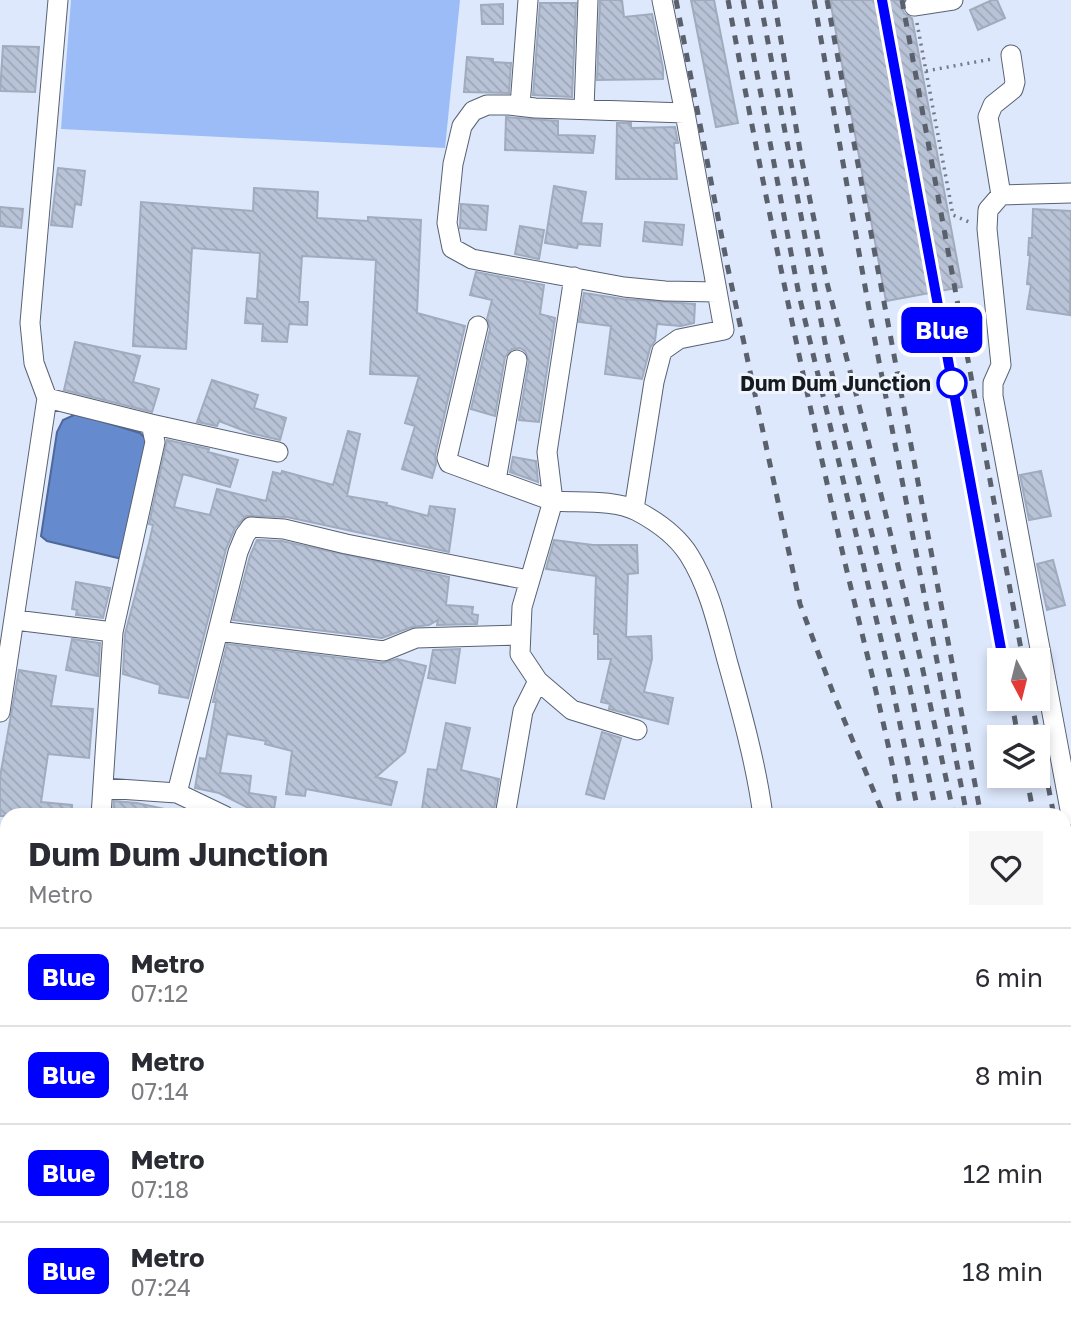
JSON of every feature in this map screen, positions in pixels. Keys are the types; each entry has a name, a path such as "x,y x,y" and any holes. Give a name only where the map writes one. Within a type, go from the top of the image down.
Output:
{"street":[{"path":"0,712 47,398 34,363 30,323 58,0"},
{"path":"520,106 528,0"},
{"path":"584,109 588,0"},
{"path":"634,509 652,394 662,351 679,339 724,330 662,0"},
{"path":"914,6 953,0"},
{"path":"1001,195 988,117 993,105 1013,89 1015,82 1011,55"},
{"path":"685,113 520,106 487,106 473,111 462,126 453,164 447,223 449,237 452,248 472,259 665,291 717,292"},
{"path":"1070,808 993,396 993,383 1001,365 987,229 988,210 1001,195 1071,193"},
{"path":"574,277 547,452 553,500 522,607 520,654 538,681 572,710 637,730"},
{"path":"478,326 447,458 453,466 553,500 586,504 612,503 634,509 662,526 687,552 707,588 739,703 760,808"},
{"path":"496,480 517,360"},
{"path":"47,398 278,452"},
{"path":"102,808 113,632 155,442 151,424"},
{"path":"177,793 238,552 251,527 284,529 528,580"},
{"path":"15,620 113,632"},
{"path":"218,631 384,651 416,638 520,635"},
{"path":"506,808 523,711 538,681"},
{"path":"104,788 177,793 208,808"}],"path":[{"path":"914,6 953,215 987,229"},
{"path":"926,71 1011,55"}],"shaded area":[{"path":"71,0 460,0 445,148 61,129"},
{"path":"74,415 140,433 145,438 146,444 122,559 47,541 41,536 57,432 63,420"}],"building":[{"path":"600,0 622,0 624,17 652,14 663,79 597,80"},
{"path":"691,0 714,0 738,123 716,127"},
{"path":"830,0 904,0 904,13 912,18 962,287 886,301"},
{"path":"997,0 1005,18 978,30 970,10"},
{"path":"540,3 576,3 572,97 533,95"},
{"path":"503,4 503,24 482,24 481,5"},
{"path":"3,46 39,47 35,92 0,91"},
{"path":"467,57 511,63 509,93 464,92"},
{"path":"506,117 558,121 558,135 595,136 593,153 505,150"},
{"path":"617,123 631,123 631,128 675,127 678,143 674,143 677,179 616,179"},
{"path":"58,168 85,171 81,205 75,204 72,227 51,225"},
{"path":"554,186 586,192 581,223 602,224 600,246 578,244 577,248 545,243"},
{"path":"254,188 318,192 317,218 421,220 417,313 465,326 432,478 402,469 415,426 405,423 419,376 370,374 376,260 302,256 299,302 308,302 307,325 289,324 287,342 262,341 263,324 245,323 247,298 257,299 260,253 192,248 186,349 133,346 141,202 253,211"},
{"path":"461,204 488,206 486,230 460,228"},
{"path":"0,207 23,209 21,228 0,226"},
{"path":"1033,209 1071,211 1070,315 1027,309 1031,285 1027,284"},
{"path":"645,222 684,225 682,245 643,241"},
{"path":"520,226 544,230 539,259 515,254"},
{"path":"476,272 544,285 540,314 555,318 539,422 519,420 529,361 525,351 520,348 512,349 505,357 495,416 471,409 490,329 487,319 492,300 470,295"},
{"path":"584,293 623,299 695,304 694,323 681,326 657,324 655,341 650,348 642,379 605,374 611,326 579,322"},
{"path":"75,342 140,356 133,382 159,389 152,412 64,390"},
{"path":"212,380 258,395 254,408 286,418 280,440 250,433 219,421 217,426 197,422"},
{"path":"348,431 360,434 347,496 387,503 386,505 428,516 430,506 455,509 449,552 287,517 246,516 235,528 226,549 188,698 159,693 160,685 123,674 125,634 153,525 149,524 167,440 209,449 208,452 238,460 230,487 183,474 174,507 210,515 217,489 266,501 273,472 281,474 282,471 333,485"},
{"path":"513,457 536,461 538,482 510,472"},
{"path":"1041,471 1051,516 1029,520 1020,475"},
{"path":"257,540 282,541 449,577 446,605 473,607 472,614 478,615 477,624 437,625 438,620 382,638 233,620 250,556"},
{"path":"554,540 593,545 637,545 638,573 628,574 626,637 651,636 652,659 644,692 673,698 668,724 609,709 610,704 601,702 611,659 598,659 598,634 594,634 596,576 546,569"},
{"path":"1053,560 1065,605 1047,610 1037,564"},
{"path":"76,582 110,588 103,618 76,615 77,610 72,609"},
{"path":"72,639 100,643 98,676 66,670"},
{"path":"227,644 383,663 397,659 426,666 405,752 376,777 397,782 391,805 306,789 305,796 286,794 292,751 265,744 266,741 227,734 220,773 251,776 249,793 276,797 274,808 248,808 219,793 195,788 200,758 206,759 216,702 213,702"},
{"path":"460,649 455,683 428,678 433,650"},
{"path":"19,670 56,676 51,706 93,709 89,758 48,754 41,802 72,805 72,808 0,808 0,777"},
{"path":"446,723 470,728 461,770 499,779 494,808 422,808 428,769 437,770"},
{"path":"602,732 621,738 604,799 586,794"},
{"path":"114,801 160,808 114,808"}],"railway":[{"path":"676,0 727,264 800,604 881,808"},
{"path":"728,0 805,383 900,808"},
{"path":"743,0 799,295 891,681 917,808"},
{"path":"760,0 828,358 907,674 935,808"},
{"path":"774,0 801,156 827,283 922,666 952,808"},
{"path":"814,0 871,320 965,808"},
{"path":"827,0 979,808"},
{"path":"882,0 1001,648"},
{"path":"902,0 1021,648"},
{"path":"1013,711 1016,725"},
{"path":"1034,711 1052,808"},
{"path":"1029,788 1032,808"}],"metro line":[{"name":"Blue","path":"882,0 1001,648"}],"place":[{"name":"Dum Dum Junction","path":"952,383"}]}
